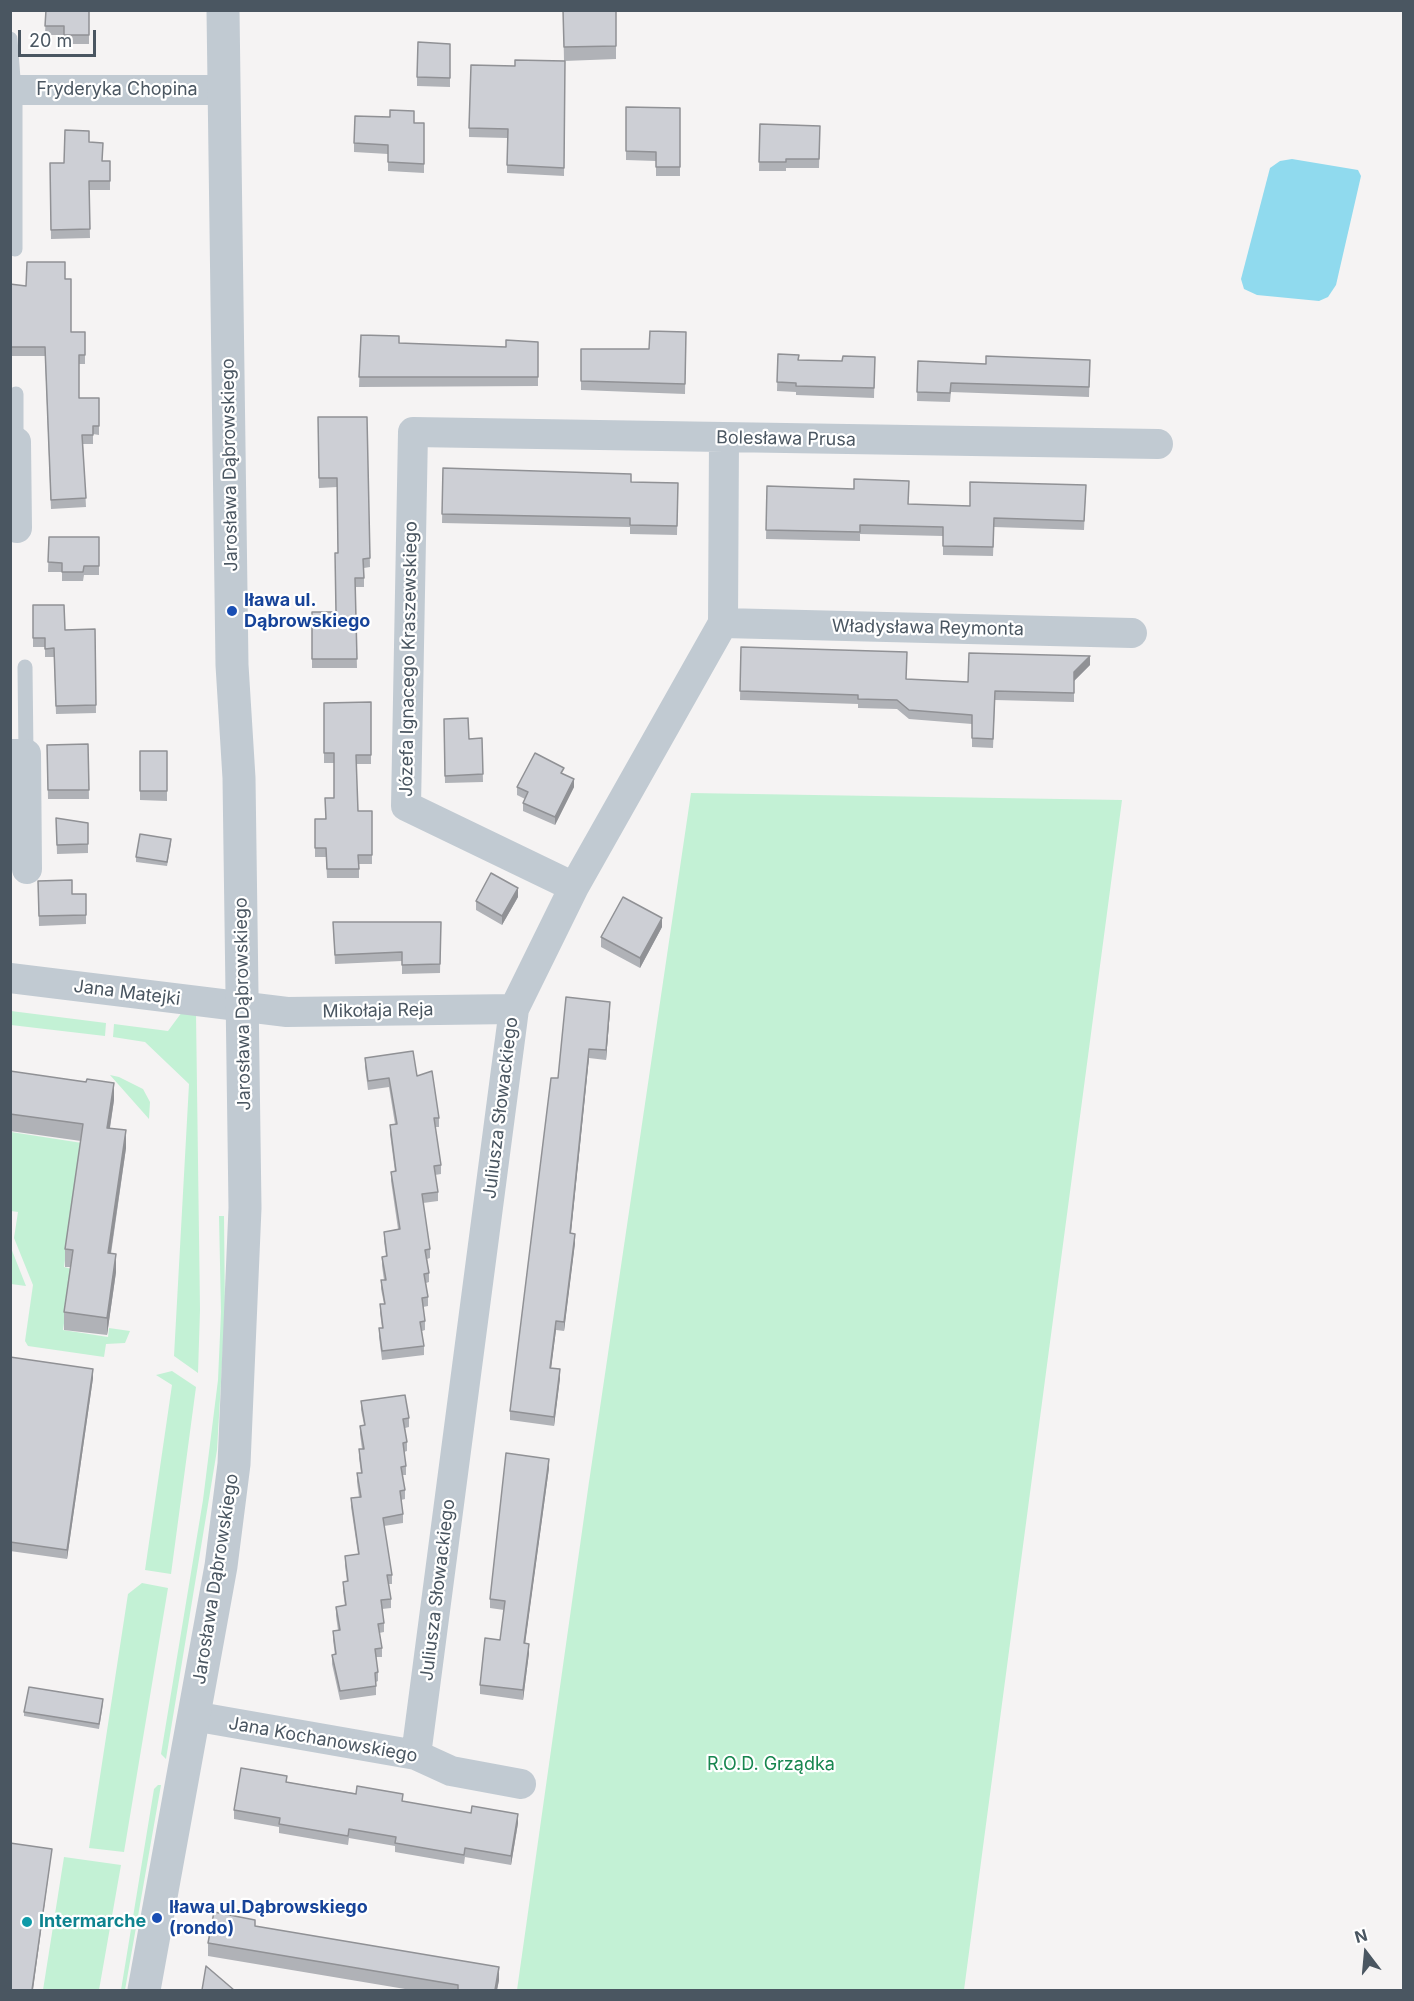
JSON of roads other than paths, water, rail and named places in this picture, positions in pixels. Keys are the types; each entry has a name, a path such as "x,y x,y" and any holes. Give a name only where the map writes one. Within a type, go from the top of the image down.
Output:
{"street":[{"name":"Jarosława Dąbrowskiego","path":"144,1990 221,1566 234,1464 245,1208 239,778 232,665 223,10"},
{"name":"Fryderyka Chopina","path":"12,90 224,90"},
{"name":"Bolesława Prusa","path":"413,432 1158,444"},
{"name":"Józefa Ignacego Kraszewskiego","path":"413,432 406,806 574,887"},
{"name":"Juliusza Słowackiego","path":"416,1755 514,1009 574,887 723,623 724,438"},
{"path":"13,442 17,528"},
{"name":"Władysława Reymonta","path":"723,623 1132,633"},
{"path":"18,754 27,869"},
{"name":"Jana Matejki","path":"10,978 243,1007"},
{"name":"Mikołaja Reja","path":"243,1007 287,1012 514,1009"},
{"name":"Jana Kochanowskiego","path":"194,1716 416,1755 451,1771 521,1784"}],"lane":[{"path":"10,39 15,249"},
{"path":"13,442 16,394"},
{"path":"18,754 25,667"}],"water":[{"path":"1292,159 1358,170 1361,176 1336,285 1328,297 1319,301 1257,295 1244,289 1241,279 1270,168 1280,161"}],"place":[{"name":"Iława ul. Dąbrowskiego","path":"232,611"},
{"name":"Iława ul.Dąbrowskiego (rondo)","path":"157,1918"},
{"name":"Intermarche","path":"27,1922"}],"park label":[{"name":"R.O.D. Grządka","path":"771,1765"}]}
